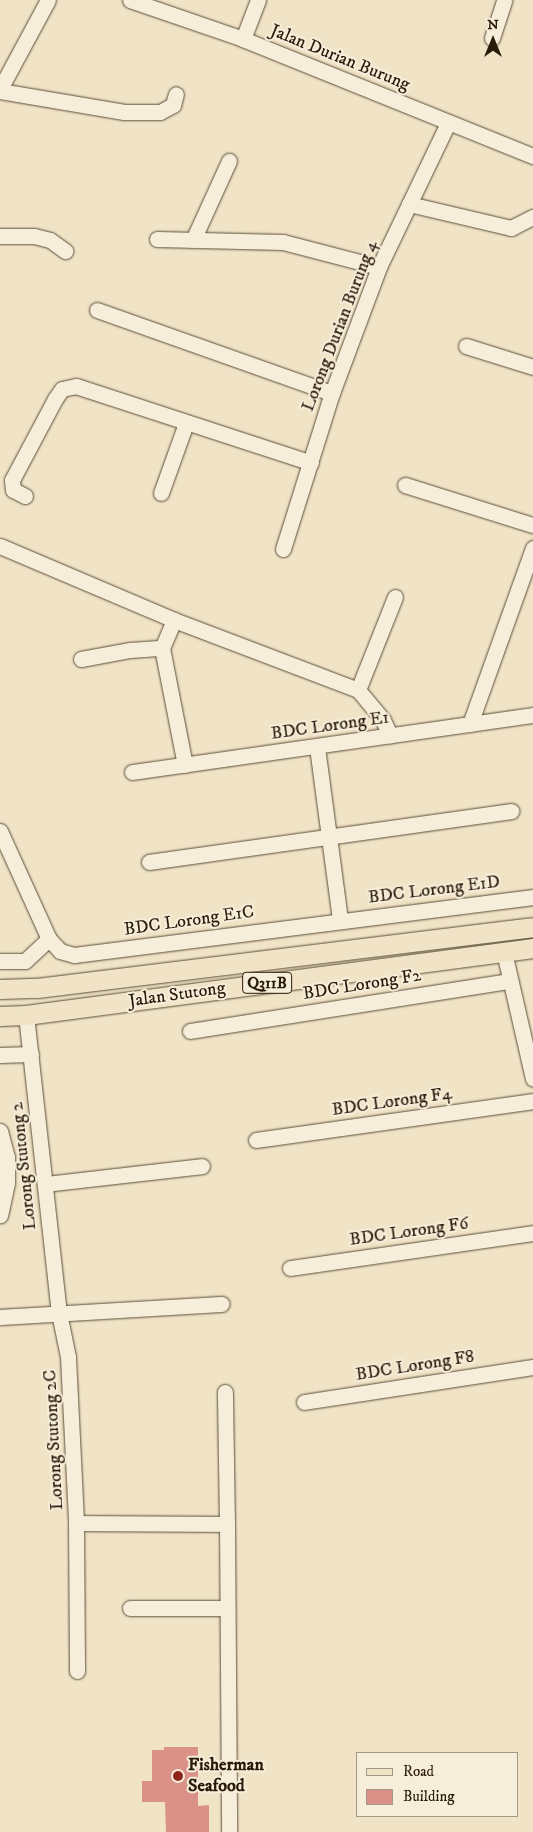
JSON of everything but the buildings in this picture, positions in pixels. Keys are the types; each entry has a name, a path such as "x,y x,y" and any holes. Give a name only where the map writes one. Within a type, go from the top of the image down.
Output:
{"main road":[{"name":"Jalan Stutong","path":"0,989 47,986 533,927"},
{"name":"Jalan Stutong","path":"0,1016 26,1016 533,948"}],"street":[{"path":"48,0 0,90 14,96 124,112 160,112 173,105 176,94"},
{"name":"Jalan Durian Burung","path":"130,0 243,39 533,156"},
{"path":"243,39 258,0"},
{"path":"492,38 504,0"},
{"name":"Lorong Durian Burung 4","path":"283,549 332,393 379,267 448,123"},
{"path":"193,240 229,161"},
{"path":"409,204 511,228 533,216"},
{"path":"0,236 34,236 50,240 65,251"},
{"path":"157,239 283,242 379,267"},
{"path":"97,310 332,393"},
{"path":"466,346 533,367"},
{"path":"25,496 13,490 12,480 62,389 76,386 311,463"},
{"path":"161,493 186,423"},
{"path":"406,485 533,526"},
{"path":"0,546 174,620 358,690 383,720 390,736"},
{"path":"470,724 533,548"},
{"path":"358,690 395,597"},
{"path":"174,620 162,648 185,765"},
{"path":"81,659 130,650 162,648"},
{"name":"BDC Lorong E1","path":"132,772 533,716"},
{"path":"316,747 330,836 340,920"},
{"path":"149,862 511,811"},
{"path":"0,832 49,939 25,961 0,961"},
{"name":"BDC Lorong E1D","path":"340,920 533,897"},
{"name":"BDC Lorong E1C","path":"49,939 60,951 74,955 340,920"},
{"path":"504,952 533,1079"},
{"name":"BDC Lorong F2","path":"190,1031 510,981"},
{"name":"Lorong Stutong 2","path":"26,1016 59,1313"},
{"path":"0,1055 30,1054"},
{"name":"BDC Lorong F4","path":"256,1140 533,1101"},
{"path":"0,1131 7,1157 7,1183 0,1215"},
{"path":"46,1184 202,1166"},
{"name":"BDC Lorong F6","path":"290,1268 533,1233"},
{"path":"0,1317 222,1304"},
{"name":"Lorong Stutong 2C","path":"59,1313 68,1357 76,1523 227,1524"},
{"name":"BDC Lorong F8","path":"304,1402 533,1367"},
{"path":"225,1392 229,1832"},
{"path":"76,1523 77,1671"},
{"path":"130,1608 227,1608"}],"place":[{"name":"Fisherman Seafood","path":"178,1776"}]}
